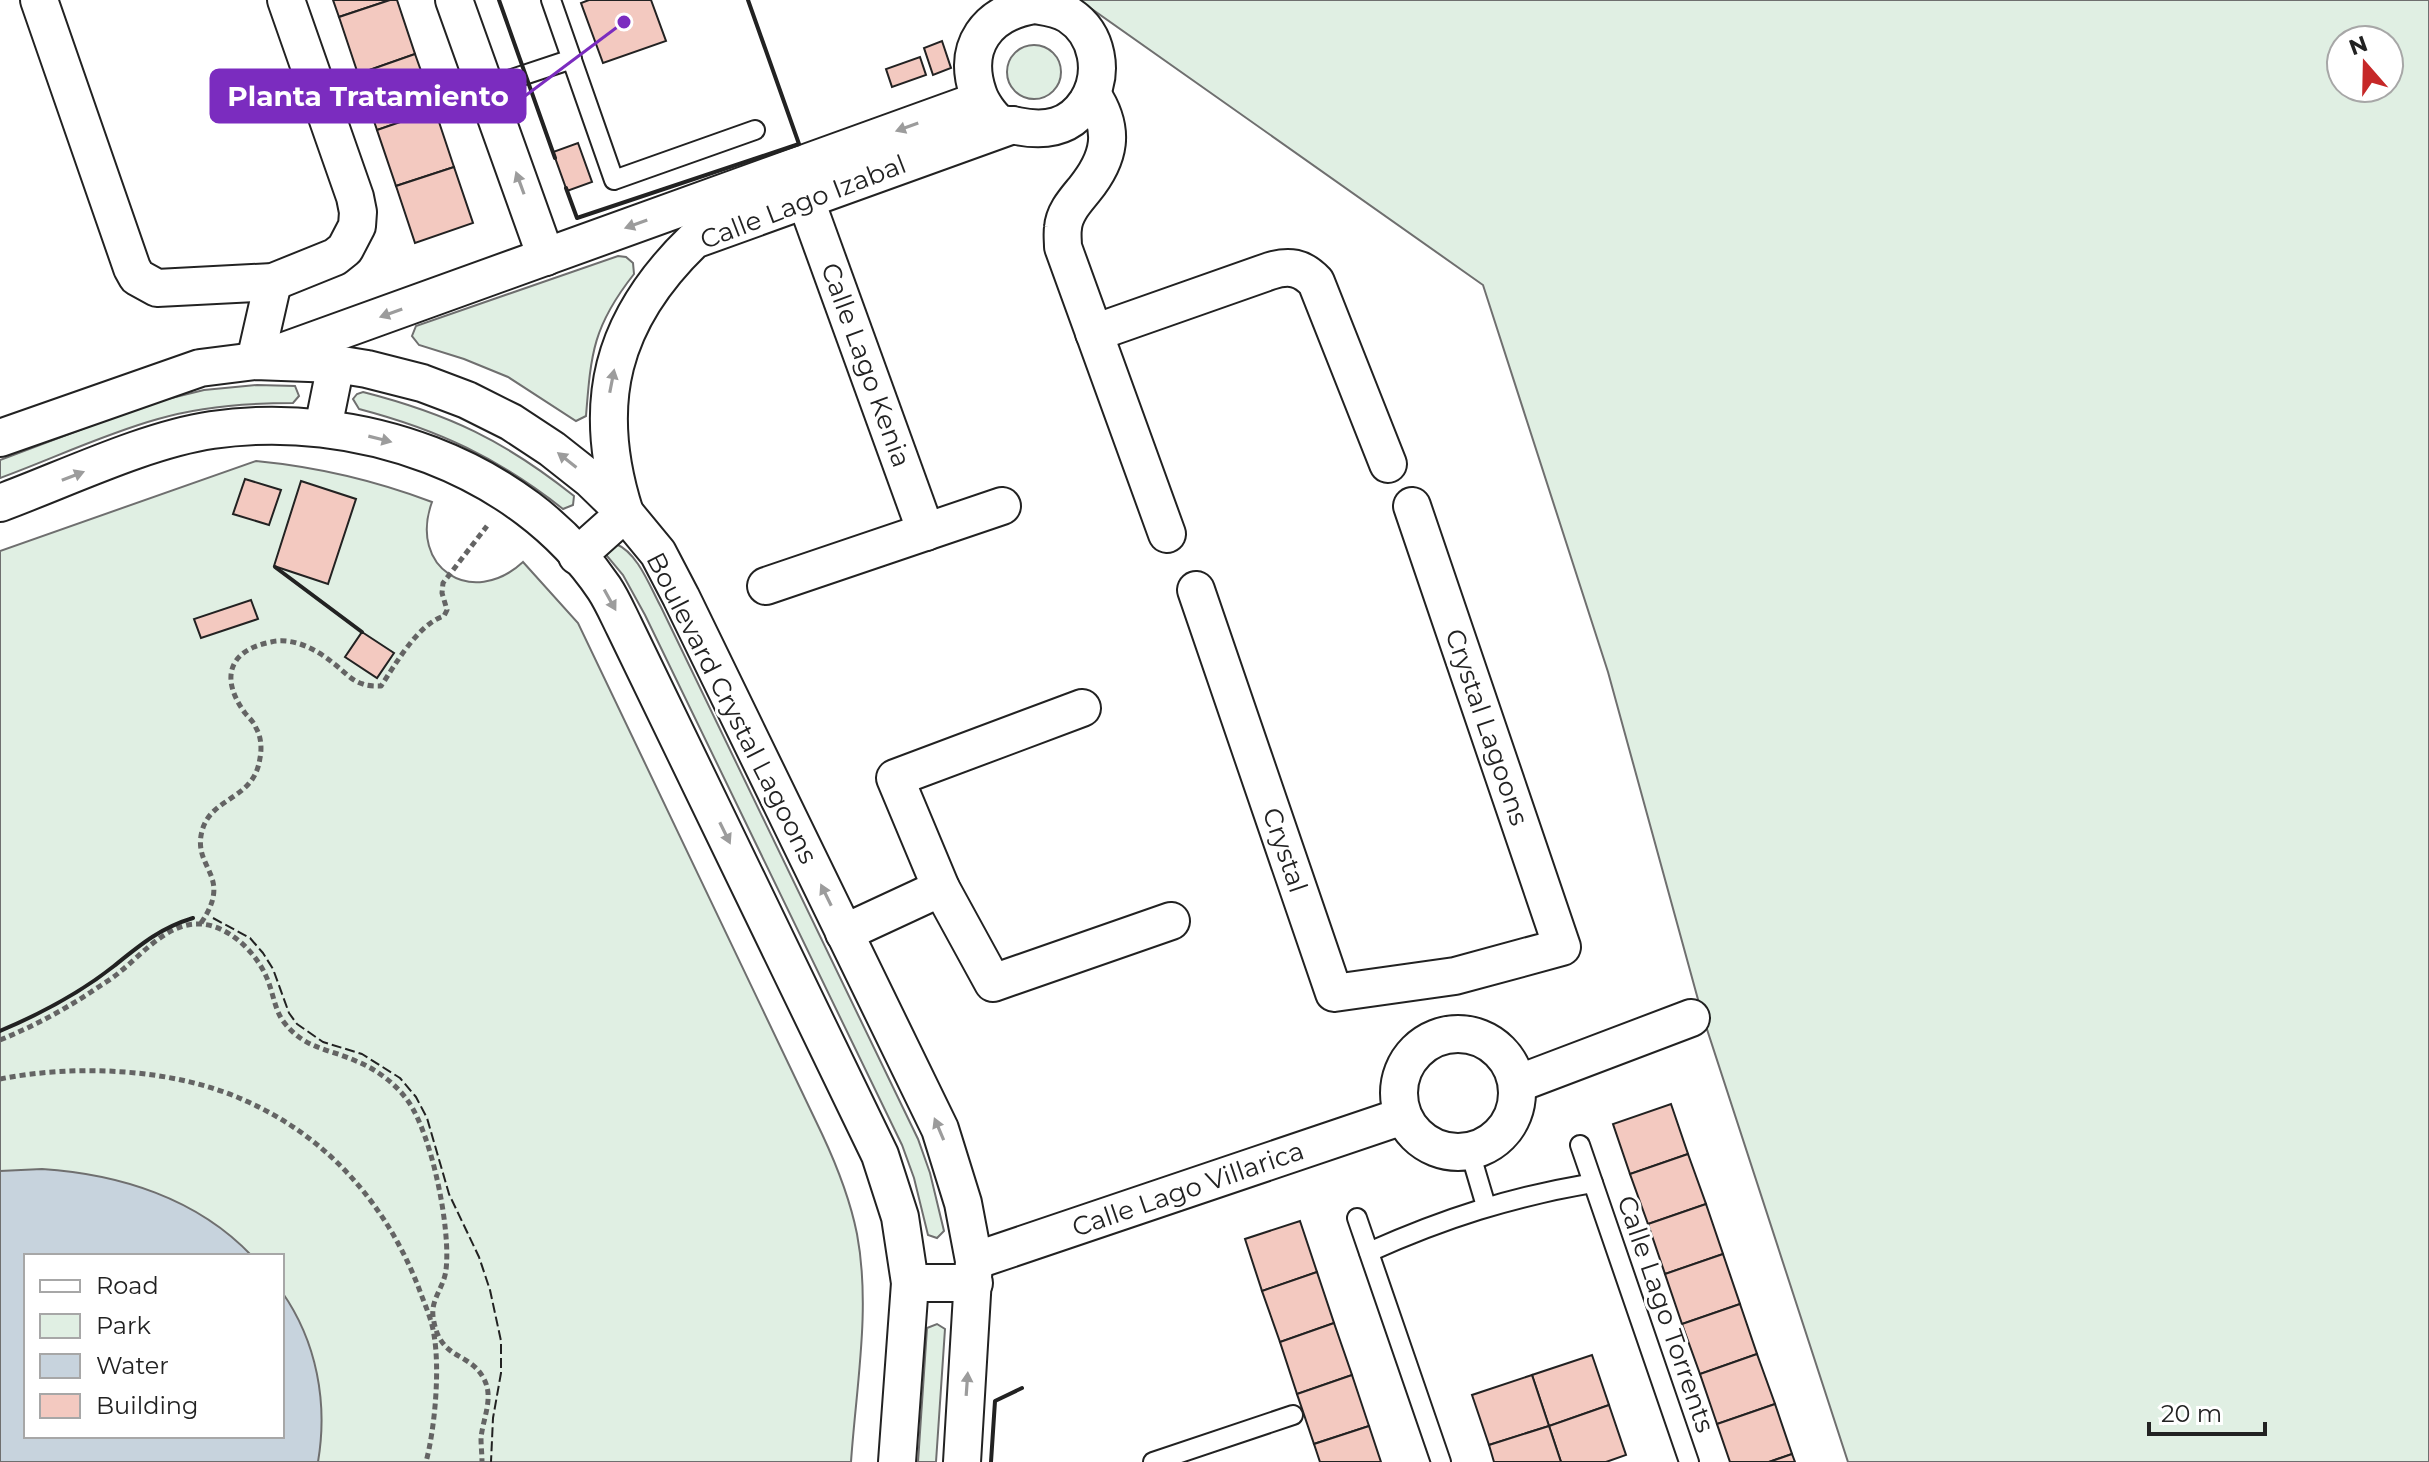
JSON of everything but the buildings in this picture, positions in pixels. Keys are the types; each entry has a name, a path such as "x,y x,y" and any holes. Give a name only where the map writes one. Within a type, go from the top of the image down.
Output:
{"street":[{"path":"39,0 132,268 137,277 157,288 273,282 335,257 353,238 358,212 286,0"},
{"path":"454,0 546,257"},
{"path":"1034,5 1068,14 1087,34 1097,58 1097,77 1092,94 1070,120 1054,127 1037,130 1000,124 980,100 973,79 977,44 999,16 1016,8 1034,5"},
{"path":"1092,94 1105,121 1106,154 1098,172 1070,208 1063,226 1063,247 1167,534"},
{"name":"Calle Lago Izabal","path":"625,513 609,451 610,387 630,323 647,292 669,265 688,224 980,100"},
{"name":"Calle Lago Izabal","path":"255,361 546,257 805,198 1013,125"},
{"name":"Calle Lago Kenia","path":"805,198 926,532"},
{"path":"1094,333 1282,267 1295,267 1307,272 1316,282 1388,464"},
{"path":"255,361 273,282"},
{"name":"Boulevard Crystal Lagoons","path":"0,438 200,368 255,361 336,364 422,383 467,400 511,422 590,479 625,513 658,553 681,597 940,1129 963,1203 974,1272 962,1462"},
{"path":"323,428 336,364"},
{"path":"0,503 163,442 187,436 258,425 323,428 355,432 402,444 479,478 548,527 577,556 604,589 624,626 880,1155 900,1217 910,1283 897,1462"},
{"path":"766,586 1002,506"},
{"name":"Crystal Lagoons","path":"1412,506 1562,947"},
{"path":"577,556 625,513"},
{"name":"Crystal","path":"1196,590 1334,993 1455,976 1562,947"},
{"path":"1082,708 895,778 941,888 993,983 1171,921"},
{"path":"844,933 941,888"},
{"path":"1453,1034 1461,1018 1455,976"},
{"path":"1517,1084 1691,1018"},
{"path":"1453,1034 1471,1035 1487,1041 1501,1052 1511,1066 1517,1084 1517,1101 1512,1119 1502,1135 1470,1152 1449,1152 1430,1146 1413,1133 1403,1116 1398,1095 1403,1072 1414,1054 1431,1040 1453,1034"},
{"name":"Calle Lago Villarica","path":"910,1283 974,1272 1403,1116"}],"lane":[{"path":"551,0 614,180 755,130"},
{"path":"485,88 572,59"},
{"name":"Calle Lago Torrents","path":"1580,1145 1689,1462"},
{"path":"1470,1152 1486,1206"},
{"name":"Calle Lago Torrents","path":"1369,1252 1427,1226 1486,1206 1593,1183"},
{"path":"1357,1218 1441,1462"},
{"path":"1153,1462 1293,1415"}],"path":[{"path":"201,924 210,911 214,896 210,870 203,860 201,848 203,825 219,805 234,798 246,787 260,759 261,743 257,728 245,713 231,685 230,674 234,663 245,652 259,645 275,641 292,642 320,653 352,680 381,686 413,640 444,616 447,610 442,593 443,583 509,497"},
{"path":"0,1040 57,1013 121,972 166,935 186,926 201,924 227,933 244,945 265,973 281,1018 291,1030 304,1042 320,1050 358,1061 377,1072 394,1084 420,1121 446,1218 448,1240 445,1276 435,1296 432,1312 437,1334 444,1345 477,1368 489,1390 481,1439 482,1462"},
{"path":"0,1079 45,1072 121,1072 208,1088 244,1099 277,1116 323,1148 370,1198 392,1232 411,1267 429,1316 435,1335 435,1410 426,1462"}],"green space":[{"path":"1079,0 2429,0 2429,1462 1848,1462 1702,1014 1608,672 1483,285"},
{"path":"1034,45 1053,53 1061,72 1053,91 1034,99 1015,91 1007,72 1015,53"},
{"path":"618,256 626,257 633,263 634,274 602,325 593,357 586,416 576,421 508,377 419,345 412,336 416,326"},
{"path":"257,385 295,386 299,396 293,403 225,406 158,419 0,478 0,460 151,403 204,390"},
{"path":"363,392 449,420 500,445 574,496 573,505 563,509 491,460 442,436 359,409 353,399"},
{"path":"256,461 346,476 432,502 427,525 429,546 437,562 449,574 465,581 484,582 503,576 523,562 578,623 833,1158 857,1234 863,1290 851,1462 0,1462 0,551"},
{"path":"616,544 631,555 648,581 918,1139 944,1231 937,1238 928,1235 902,1145 645,615 623,575 607,556 607,551"},
{"path":"937,1324 945,1329 936,1462 918,1462 927,1328"}],"water":[{"path":"42,1169 128,1183 182,1204 207,1219 250,1254 24,1254 24,1438 284,1438 284,1295 304,1331 317,1374 322,1418 318,1462 0,1462 0,1171"}],"fence":[{"path":"213,918 250,938 263,953 273,969 289,1013 297,1024 323,1042 362,1054 400,1078 416,1097 427,1118 449,1194 479,1257 490,1290 501,1341 501,1373 493,1418 491,1462"}],"wall":[{"path":"499,0 555,158"},
{"path":"566,188 577,218 799,144 748,0"},
{"path":"275,567 362,632"},
{"path":"0,1031 74,994 151,938 193,918"},
{"path":"991,1462 995,1401 1022,1388"}],"place":[{"name":"Planta Tratamiento","path":"624,22"}]}
